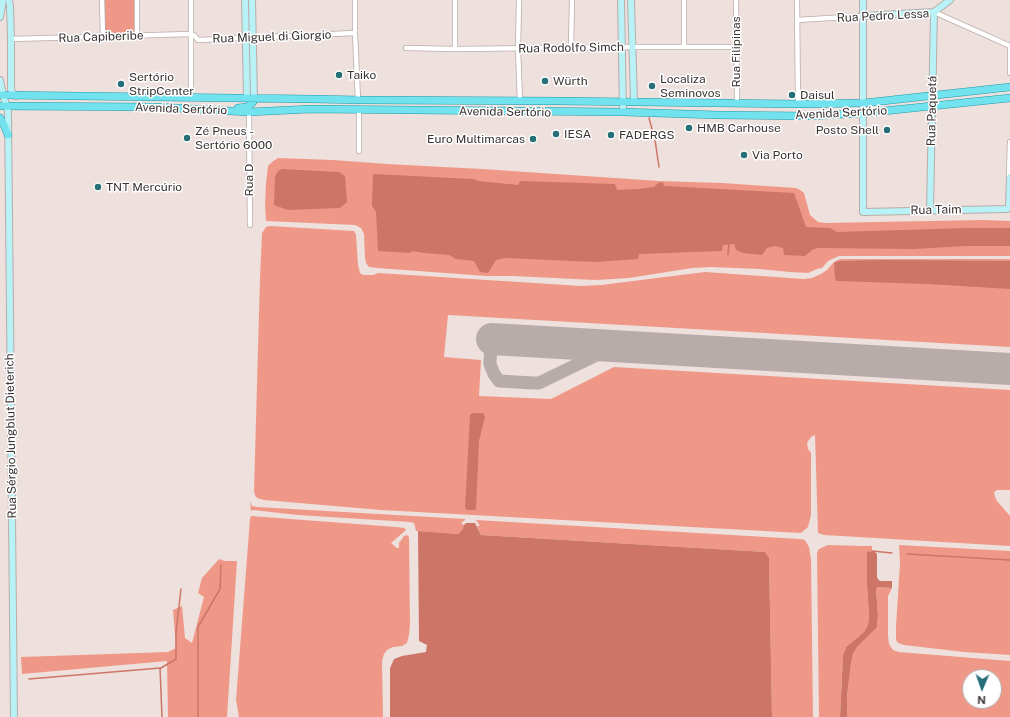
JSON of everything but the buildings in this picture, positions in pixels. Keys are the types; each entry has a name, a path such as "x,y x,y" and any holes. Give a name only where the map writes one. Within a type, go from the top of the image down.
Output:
{"main road":[{"name":"Avenida Sertório","path":"2,95 798,104 864,102 1010,88"},
{"path":"218,110 247,107 252,104 251,98"},
{"name":"Avenida Sertório","path":"3,106 157,107 249,112 293,109 623,112 752,116 828,116 1010,98"},
{"path":"0,118 8,135"}],"street":[{"path":"0,17 3,0"},
{"path":"9,0 11,90 16,96"},
{"path":"102,0 103,37"},
{"path":"137,0 137,36"},
{"path":"187,98 191,87 191,0"},
{"path":"244,0 251,98"},
{"path":"251,98 253,38 252,0"},
{"path":"355,0 358,100"},
{"path":"454,0 455,49"},
{"path":"519,0 518,49 520,101"},
{"path":"571,48 572,0"},
{"path":"621,0 623,112"},
{"path":"631,0 634,102"},
{"path":"684,0 684,47"},
{"name":"Rua Filipinas","path":"736,0 737,103"},
{"path":"797,0 798,104"},
{"path":"863,0 864,113"},
{"path":"934,12 950,0"},
{"name":"Rua Pedro Lessa","path":"797,20 934,12 1010,46"},
{"name":"Rua Paquetá","path":"930,210 934,12"},
{"name":"Rua Capiberibe","path":"11,39 191,34"},
{"name":"Rua Miguel di Giorgio","path":"191,34 198,40 355,34"},
{"path":"1010,46 1010,73"},
{"name":"Rua Rodolfo Simch","path":"406,48 518,49 736,47"},
{"name":"Rua Sérgio Jungblut Dieterich","path":"0,80 3,106 8,111 14,717"},
{"path":"359,110 359,151"},
{"name":"Rua D","path":"249,112 250,225"},
{"name":"Rua Taim","path":"864,113 863,212 1006,210 1009,206 1010,177"},
{"path":"1010,142 1010,177"}],"shaded area":[{"path":"105,0 135,0 135,33 105,33"},
{"path":"278,158 796,188 804,193 810,215 818,222 1010,221 1010,256 839,256 828,261 822,268 808,273 711,267 692,268 629,278 596,280 486,276 369,267 365,258 364,234 361,228 355,225 266,221 265,206 268,166"},
{"path":"282,169 339,172 345,176 347,202 340,208 288,210 274,205 275,177 278,171"},
{"path":"373,174 473,179 478,181 518,185 520,181 615,184 617,190 654,187 658,183 663,182 664,186 794,193 806,227 830,228 837,232 1010,228 1010,246 967,246 913,249 818,248 812,250 805,256 784,255 783,248 775,246 767,248 762,255 743,253 736,250 734,244 723,245 722,251 639,254 638,259 595,262 506,258 496,260 488,273 480,272 474,261 456,259 449,255 412,251 410,253 378,251 376,212 372,206"},
{"path":"266,227 354,231 356,235 358,265 360,273 363,275 373,275 378,273 581,286 601,285 705,272 804,279 812,278 821,274 834,262 840,259 1010,259 1010,347 448,315 444,357 481,360 479,396 551,399 614,367 1010,390 1010,490 997,490 994,492 997,501 1010,516 1010,546 824,535 818,533 815,435 811,437 807,443 808,449 811,453 811,515 808,527 801,533 381,510 264,500 257,498 254,491 262,233"},
{"path":"838,261 1010,261 1010,289 928,284 837,281 835,279 834,263"},
{"path":"473,413 483,413 485,417 479,441 476,509 467,510 465,508 470,415"},
{"path":"250,501 252,506 257,507 465,520 461,523 464,525 458,534 416,531 414,523 410,522 251,511"},
{"path":"251,516 396,527 404,528 406,530 391,543 399,548 399,543 404,536 407,535 409,537 409,635 407,643 402,646 393,647 387,650 384,654 382,661 383,717 239,717 236,700"},
{"path":"476,520 805,540 809,547 811,559 813,717 772,717 769,559 765,552 481,535 477,526 480,526"},
{"path":"466,523 475,523 481,535 765,552 769,558 772,717 390,717 390,668 394,659 402,656 426,652 427,645 419,641 418,531 458,534"},
{"path":"828,545 872,546 872,551 867,551 868,625 864,632 846,647 843,655 840,717 819,717 817,553 819,549"},
{"path":"899,545 1010,551 1010,655 964,652 898,643 896,640 896,626 900,563"},
{"path":"867,551 875,552 877,554 877,577 880,581 892,581 892,588 878,587 876,589 878,616 877,626 857,647 853,654 847,696 847,717 840,717 843,655 846,647 864,632 868,625"},
{"path":"219,559 225,561 237,561 227,717 168,717 167,661 22,674 21,657 168,652 176,648 173,610 182,606 185,638 192,643 204,597 198,593 202,578"},
{"path":"878,587 892,588 888,596 888,636 889,644 893,650 899,652 1010,661 1010,717 847,717 847,696 853,654 857,647 877,626 878,616 876,589"}],"waterway":[{"path":"649,118 655,140 659,167"},
{"path":"728,255 729,243"},
{"path":"872,552 892,553"},
{"path":"907,554 1010,560"},
{"path":"198,717 198,627 220,589 221,565"},
{"path":"161,668 176,659 176,632 181,589"},
{"path":"29,679 160,668 162,717"}],"taxiway":[{"path":"492,339 490,364 499,381 533,383 539,383 607,350 618,348 668,349"}],"runway":[{"path":"492,339 1010,369"}],"place":[{"name":"Taiko","path":"339,75"},
{"name":"Würth","path":"545,81"},
{"name":"Sertório StripCenter","path":"121,84"},
{"name":"Localiza Seminovos","path":"652,86"},
{"name":"Daisul","path":"792,95"},
{"name":"HMB Carhouse","path":"689,128"},
{"name":"Posto Shell","path":"887,130"},
{"name":"IESA","path":"556,134"},
{"name":"FADERGS","path":"611,135"},
{"name":"Zé Pneus - Sertório 6000","path":"187,138"},
{"name":"Euro Multimarcas","path":"533,139"},
{"name":"Via Porto","path":"744,155"},
{"name":"TNT Mercúrio","path":"98,187"}]}
